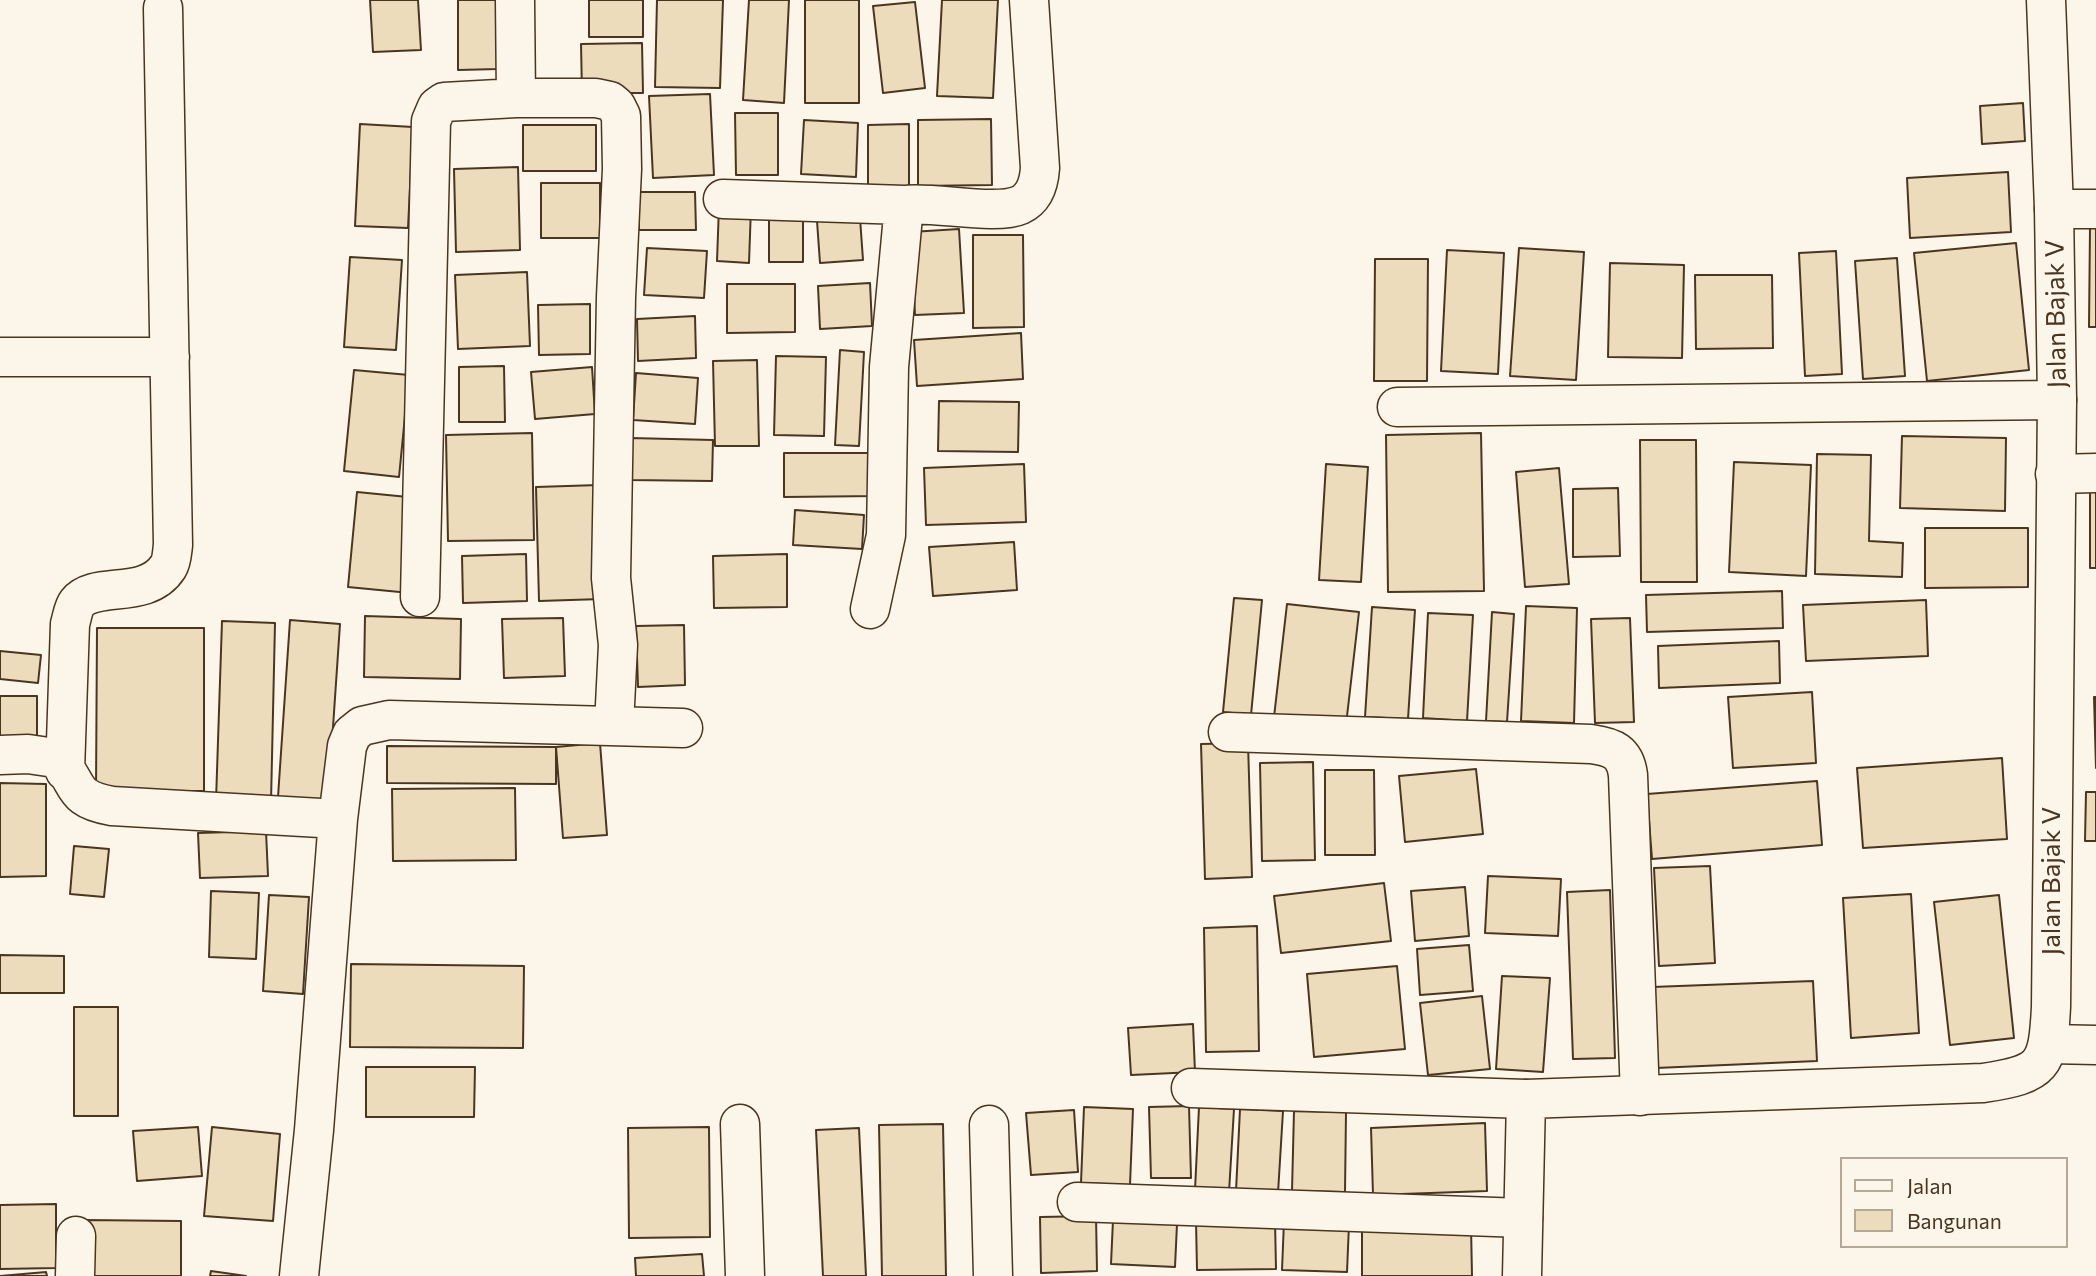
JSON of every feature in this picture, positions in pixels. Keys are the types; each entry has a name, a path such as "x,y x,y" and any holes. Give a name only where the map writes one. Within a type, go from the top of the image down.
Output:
{"street":[{"path":"514,0 516,98"},
{"path":"723,199 1002,208 1020,205 1033,194 1039,183 1040,168 1028,0"},
{"name":"Jalan Bajak V","path":"2046,0 2054,209 2057,400 2049,1044"},
{"path":"65,771 70,624 77,603 89,594 146,584 169,566 173,545 163,8"},
{"path":"420,597 430,121 437,107 444,102 516,98 596,98 610,101 621,116 622,169 616,297 611,578 618,645 614,725"},
{"path":"870,610 886,535 889,367 904,205"},
{"path":"2054,209 2096,209"},
{"path":"0,357 170,358"},
{"path":"1397,407 2057,400"},
{"path":"2054,474 2096,473"},
{"path":"299,1276 315,1117 338,819 347,746 352,734 362,726 389,720 683,728"},
{"path":"1228,732 1591,744 1615,748 1622,756 1628,775 1640,1096"},
{"path":"0,754 55,758 85,799 96,803 338,819"},
{"path":"1191,1088 1526,1099 1983,1083 2026,1074 2038,1066 2049,1044 2096,1045"},
{"path":"1521,1276 1526,1099"},
{"path":"740,1124 745,1276"},
{"path":"989,1125 993,1276"},
{"path":"1077,1202 1523,1218"},
{"path":"75,1276 76,1236"}],"building":[{"path":"370,0 418,0 421,50 373,52"},
{"path":"458,0 497,0 498,69 458,70"},
{"path":"589,0 643,0 643,37 589,37"},
{"path":"657,0 723,0 720,88 655,87"},
{"path":"749,0 789,0 784,103 743,100"},
{"path":"805,0 859,0 859,103 805,103"},
{"path":"942,0 998,0 993,98 937,96"},
{"path":"915,2 925,88 883,93 873,6"},
{"path":"642,43 643,93 582,93 581,44"},
{"path":"710,94 714,175 653,178 649,96"},
{"path":"2023,103 2025,141 1982,144 1980,106"},
{"path":"735,113 778,113 778,175 736,175"},
{"path":"991,119 992,185 918,186 918,120"},
{"path":"804,120 858,123 856,177 801,174"},
{"path":"360,124 413,127 408,228 355,226"},
{"path":"909,124 909,201 868,202 868,125"},
{"path":"523,125 596,125 596,171 523,171"},
{"path":"518,167 520,250 456,252 454,169"},
{"path":"2008,172 2011,232 1910,238 1907,178"},
{"path":"541,183 600,183 600,238 541,238"},
{"path":"638,192 695,192 696,230 639,230"},
{"path":"859,204 863,260 820,263 816,207"},
{"path":"769,205 803,205 803,262 769,262"},
{"path":"719,206 751,207 749,263 717,261"},
{"path":"2090,227 2096,227 2096,327 2089,327"},
{"path":"959,229 964,313 915,315 911,232"},
{"path":"973,235 1023,235 1024,327 973,328"},
{"path":"2016,243 2029,370 1927,381 1914,253"},
{"path":"647,248 707,251 704,298 644,295"},
{"path":"1519,248 1584,252 1576,380 1510,376"},
{"path":"1447,250 1504,253 1498,374 1441,371"},
{"path":"1836,251 1842,374 1805,376 1799,253"},
{"path":"350,257 402,260 396,350 344,347"},
{"path":"1897,258 1905,376 1863,379 1855,261"},
{"path":"1375,259 1428,259 1427,381 1374,381"},
{"path":"1610,263 1684,265 1682,358 1608,357"},
{"path":"527,272 530,346 458,349 455,275"},
{"path":"1695,275 1772,275 1773,348 1696,349"},
{"path":"870,283 872,326 820,329 818,286"},
{"path":"727,284 795,284 795,332 727,333"},
{"path":"590,304 590,354 539,355 538,305"},
{"path":"695,316 696,358 638,361 637,319"},
{"path":"1021,333 1023,379 917,386 914,340"},
{"path":"840,350 864,352 859,446 835,445"},
{"path":"776,356 826,357 824,436 774,435"},
{"path":"757,360 759,446 715,446 713,361"},
{"path":"504,366 505,422 459,422 459,367"},
{"path":"592,367 595,414 535,419 531,372"},
{"path":"354,370 409,375 399,477 344,471"},
{"path":"636,373 698,378 695,424 633,420"},
{"path":"939,401 1019,402 1018,452 938,451"},
{"path":"532,433 534,540 448,541 446,435"},
{"path":"1481,433 1484,591 1388,592 1386,435"},
{"path":"1902,436 2006,438 2005,511 1900,508"},
{"path":"630,438 713,440 712,481 629,480"},
{"path":"1640,440 1696,440 1697,582 1641,582"},
{"path":"784,453 877,453 877,496 784,497"},
{"path":"1817,454 1871,455 1869,541 1903,543 1902,577 1815,574"},
{"path":"1734,462 1811,465 1806,576 1729,572"},
{"path":"1024,464 1026,522 926,525 924,468"},
{"path":"1326,464 1368,467 1361,582 1319,580"},
{"path":"1559,468 1569,584 1525,587 1516,472"},
{"path":"599,485 602,599 539,601 536,487"},
{"path":"1618,488 1620,556 1573,557 1573,489"},
{"path":"2090,490 2096,490 2096,568 2090,568"},
{"path":"357,492 418,498 410,593 348,587"},
{"path":"795,510 864,515 862,549 793,545"},
{"path":"1925,528 2028,528 2028,587 1925,588"},
{"path":"1014,542 1017,590 933,596 929,547"},
{"path":"526,554 527,601 463,603 462,556"},
{"path":"787,554 787,607 714,608 713,556"},
{"path":"1782,591 1783,628 1647,632 1646,595"},
{"path":"1234,598 1262,600 1251,715 1223,712"},
{"path":"1926,600 1928,656 1806,661 1803,605"},
{"path":"1287,604 1359,612 1346,725 1274,717"},
{"path":"1526,606 1577,608 1574,723 1521,721"},
{"path":"1372,607 1415,610 1408,719 1365,717"},
{"path":"1492,612 1514,614 1507,722 1486,721"},
{"path":"1428,613 1473,615 1467,721 1423,718"},
{"path":"365,616 461,619 460,679 364,677"},
{"path":"563,618 565,676 504,678 502,619"},
{"path":"1630,618 1634,722 1595,723 1591,619"},
{"path":"290,620 340,624 328,801 278,797"},
{"path":"222,621 275,623 271,802 216,801"},
{"path":"684,625 685,685 638,687 636,626"},
{"path":"97,628 204,628 204,791 96,791"},
{"path":"1779,641 1780,683 1659,688 1658,646"},
{"path":"0,651 41,655 38,683 0,679"},
{"path":"1812,692 1816,763 1733,768 1728,697"},
{"path":"0,696 37,696 37,741 0,741"},
{"path":"2094,697 2096,697 2096,768"},
{"path":"600,743 607,835 563,838 556,747"},
{"path":"1248,743 1252,877 1205,879 1201,744"},
{"path":"387,746 556,747 556,784 387,783"},
{"path":"2002,758 2007,839 1863,848 1857,768"},
{"path":"1313,762 1315,860 1262,861 1260,763"},
{"path":"1476,769 1483,834 1405,842 1399,776"},
{"path":"1325,770 1374,770 1375,855 1325,855"},
{"path":"1817,781 1822,845 1652,859 1647,794"},
{"path":"0,783 46,784 46,876 0,877"},
{"path":"515,788 516,860 393,861 392,789"},
{"path":"2086,792 2096,792 2096,841 2085,841"},
{"path":"266,831 268,876 200,878 198,833"},
{"path":"74,846 109,849 104,897 70,894"},
{"path":"1710,866 1715,963 1659,966 1654,868"},
{"path":"1488,876 1561,879 1558,936 1485,933"},
{"path":"1384,883 1391,941 1281,953 1274,896"},
{"path":"1465,887 1469,936 1415,941 1411,891"},
{"path":"1610,890 1615,1058 1573,1059 1567,892"},
{"path":"211,891 259,893 256,959 209,957"},
{"path":"1911,894 1919,1033 1851,1038 1843,898"},
{"path":"269,895 309,897 303,994 263,991"},
{"path":"1999,895 2014,1038 1950,1045 1934,902"},
{"path":"1257,926 1259,1051 1206,1052 1204,928"},
{"path":"1469,945 1473,991 1420,995 1417,949"},
{"path":"0,955 64,956 64,993 0,993"},
{"path":"351,964 524,966 523,1048 350,1047"},
{"path":"1397,966 1405,1049 1314,1057 1307,974"},
{"path":"1502,976 1550,978 1543,1072 1496,1069"},
{"path":"1813,981 1817,1061 1656,1068 1652,987"},
{"path":"1482,996 1490,1069 1428,1075 1420,1003"},
{"path":"74,1007 118,1007 118,1116 74,1116"},
{"path":"1193,1024 1195,1072 1131,1075 1128,1028"},
{"path":"366,1067 475,1067 474,1117 366,1117"},
{"path":"1189,1106 1191,1178 1151,1178 1149,1107"},
{"path":"1084,1107 1133,1109 1130,1185 1081,1183"},
{"path":"1199,1107 1234,1109 1229,1192 1195,1190"},
{"path":"1240,1109 1283,1111 1278,1193 1236,1191"},
{"path":"1074,1110 1078,1172 1031,1175 1026,1113"},
{"path":"1294,1111 1346,1112 1345,1192 1292,1191"},
{"path":"1485,1123 1487,1191 1373,1195 1371,1128"},
{"path":"943,1124 946,1276 882,1276 879,1125"},
{"path":"198,1127 202,1176 137,1181 133,1131"},
{"path":"212,1127 280,1134 273,1221 204,1216"},
{"path":"709,1127 710,1237 629,1238 628,1128"},
{"path":"859,1128 866,1276 823,1276 816,1130"},
{"path":"56,1204 56,1268 0,1269 0,1205"},
{"path":"1096,1216 1097,1271 1041,1273 1040,1217"},
{"path":"84,1220 181,1221 181,1276 83,1276"},
{"path":"1113,1220 1177,1224 1175,1267 1111,1264"},
{"path":"1275,1220 1276,1269 1197,1270 1196,1221"},
{"path":"1284,1221 1349,1224 1347,1272 1282,1270"},
{"path":"1362,1226 1471,1226 1472,1276 1362,1276"},
{"path":"702,1254 704,1276 636,1276 635,1258"},
{"path":"211,1271 246,1276 210,1276"},
{"path":"46,1272 47,1276 0,1276"}]}
